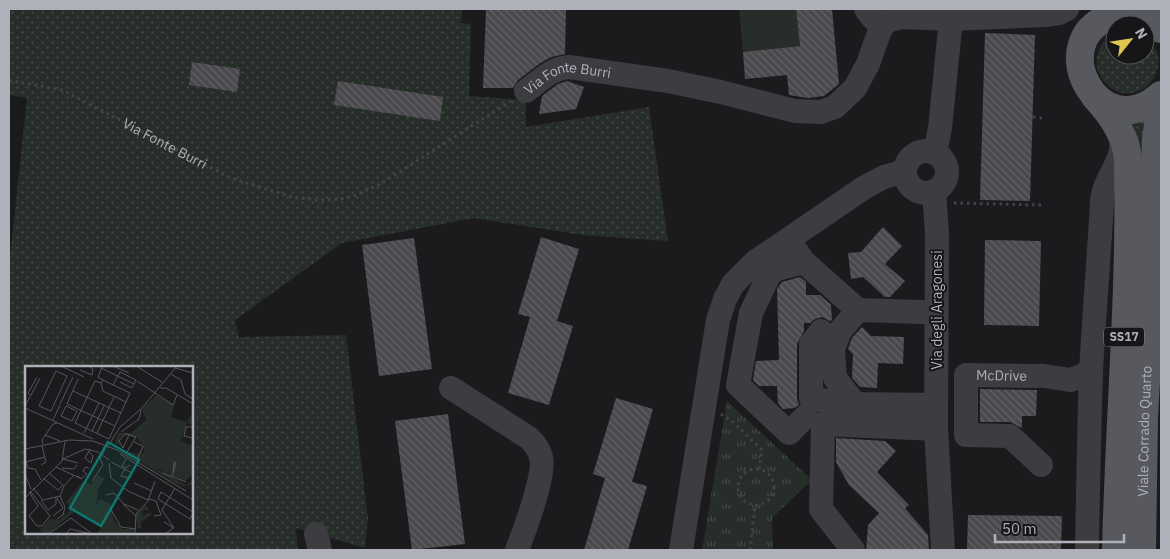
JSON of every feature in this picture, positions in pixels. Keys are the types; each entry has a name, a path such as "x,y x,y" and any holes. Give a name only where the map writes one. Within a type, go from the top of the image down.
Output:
{"main road":[{"name":"Viale Corrado Quarto","path":"1090,9 1080,55 1081,72 1088,88 1108,111 1117,126 1128,152 1129,206 1116,550"},
{"path":"1126,12 1151,20 1161,29"},
{"path":"1085,39 1092,29 1102,21 1113,16 1126,12 1161,15"},
{"path":"1095,97 1111,106 1129,109 1147,105 1161,94"},
{"name":"Viale Corrado Quarto","path":"1142,550 1144,418 1153,250 1156,138 1161,104"},
{"path":"1144,418 1161,350"}],"street":[{"path":"866,9 882,26 890,20 902,17 1056,12"},
{"path":"935,153 940,128 952,14"},
{"name":"Via Fonte Burri","path":"526,91 553,71 568,67 668,81 721,92 788,110 821,112 835,107 855,88 868,64 882,26"},
{"name":"Viale Corrado Quarto","path":"1087,550 1092,370 1102,198 1105,186 1116,166 1122,149 1121,137 1117,126"},
{"path":"921,151 935,153 941,157 947,169 944,183 935,197 914,190 906,178 905,171 906,164 915,154 921,151"},
{"path":"681,550 718,320 729,291 739,277 755,262 865,187 884,177 905,171"},
{"name":"Via degli Aragonesi","path":"935,197 937,233 936,429 943,550"},
{"path":"789,239 804,262 858,310 922,312"},
{"path":"804,262 776,269 770,275 751,313 738,386 790,433 806,416"},
{"path":"855,404 835,378 833,349 840,331 858,310"},
{"path":"821,331 811,344 810,399 855,404 936,404"},
{"name":"McDrive","path":"1040,465 1010,436 966,435 966,375 1044,376 1070,380 1092,370"},
{"path":"451,388 523,433 534,443 542,456 541,474 517,550"},
{"path":"853,550 821,510 823,424 936,429"}],"path":[{"name":"Via Fonte Burri","path":"9,80 62,90 231,178 292,196 317,200 354,196 382,184 526,91"},
{"path":"1033,117 1043,118"},
{"path":"935,197 1041,205"},
{"path":"704,411 722,414 731,420 762,450 759,470"},
{"path":"750,470 759,470 768,474 772,479 774,491 767,502 756,506 749,504 740,496 738,484 745,473 750,470"},
{"path":"750,550 756,506"}],"green space":[{"path":"9,9 462,9 461,23 471,24 469,96 526,100 526,127 649,107 668,241 582,235 474,218 342,243 235,320 239,337 346,335 368,519 365,548 296,528 298,550 9,550 9,267 27,98 9,95"},
{"path":"739,9 796,9 800,46 743,52"},
{"path":"1105,42 1105,65 1155,65 1155,48 1158,63 1151,82 1143,89 1130,93 1118,92 1108,85 1100,76 1097,65 1098,53"},
{"path":"1145,119 1145,158 1139,158 1129,122 1134,123"},
{"path":"727,401 812,480 772,518 773,550 702,550"}],"building":[{"path":"486,9 566,9 565,54 551,57 539,64 518,80 513,88 483,88"},
{"path":"796,9 832,9 839,84 824,96 808,98 789,95 787,75 745,79 743,52 800,46"},
{"path":"985,33 1035,35 1030,201 980,200"},
{"path":"192,62 240,69 237,92 189,85"},
{"path":"338,81 443,97 440,121 334,105"},
{"path":"567,81 584,87 576,109 539,114 542,96 558,84"},
{"path":"883,227 902,246 885,264 905,281 890,297 885,297 863,277 851,279 848,253 861,252"},
{"path":"541,237 579,249 557,321 573,326 549,405 508,393 530,317 518,314"},
{"path":"414,238 432,369 379,376 362,245"},
{"path":"985,240 1041,241 1039,326 984,325"},
{"path":"800,277 806,282 806,295 820,295 831,305 832,320 830,321 822,317 810,323 804,323 804,331 797,344 797,399 799,405 794,408 783,409 778,403 777,386 759,386 753,380 756,361 779,360 777,289 782,282"},
{"path":"862,327 871,336 904,337 903,364 878,363 877,388 860,387 852,378 853,354 848,349 852,338"},
{"path":"980,389 1037,390 1036,416 1022,416 1022,428 1010,422 980,422"},
{"path":"616,398 653,409 632,482 647,486 628,550 584,550 605,478 593,474"},
{"path":"448,414 465,544 412,550 395,421"},
{"path":"836,438 885,441 896,451 877,472 909,505 905,508 928,535 929,550 866,550 868,525 879,513 849,485 836,462"},
{"path":"968,515 1062,516 1061,550 967,549"}]}
